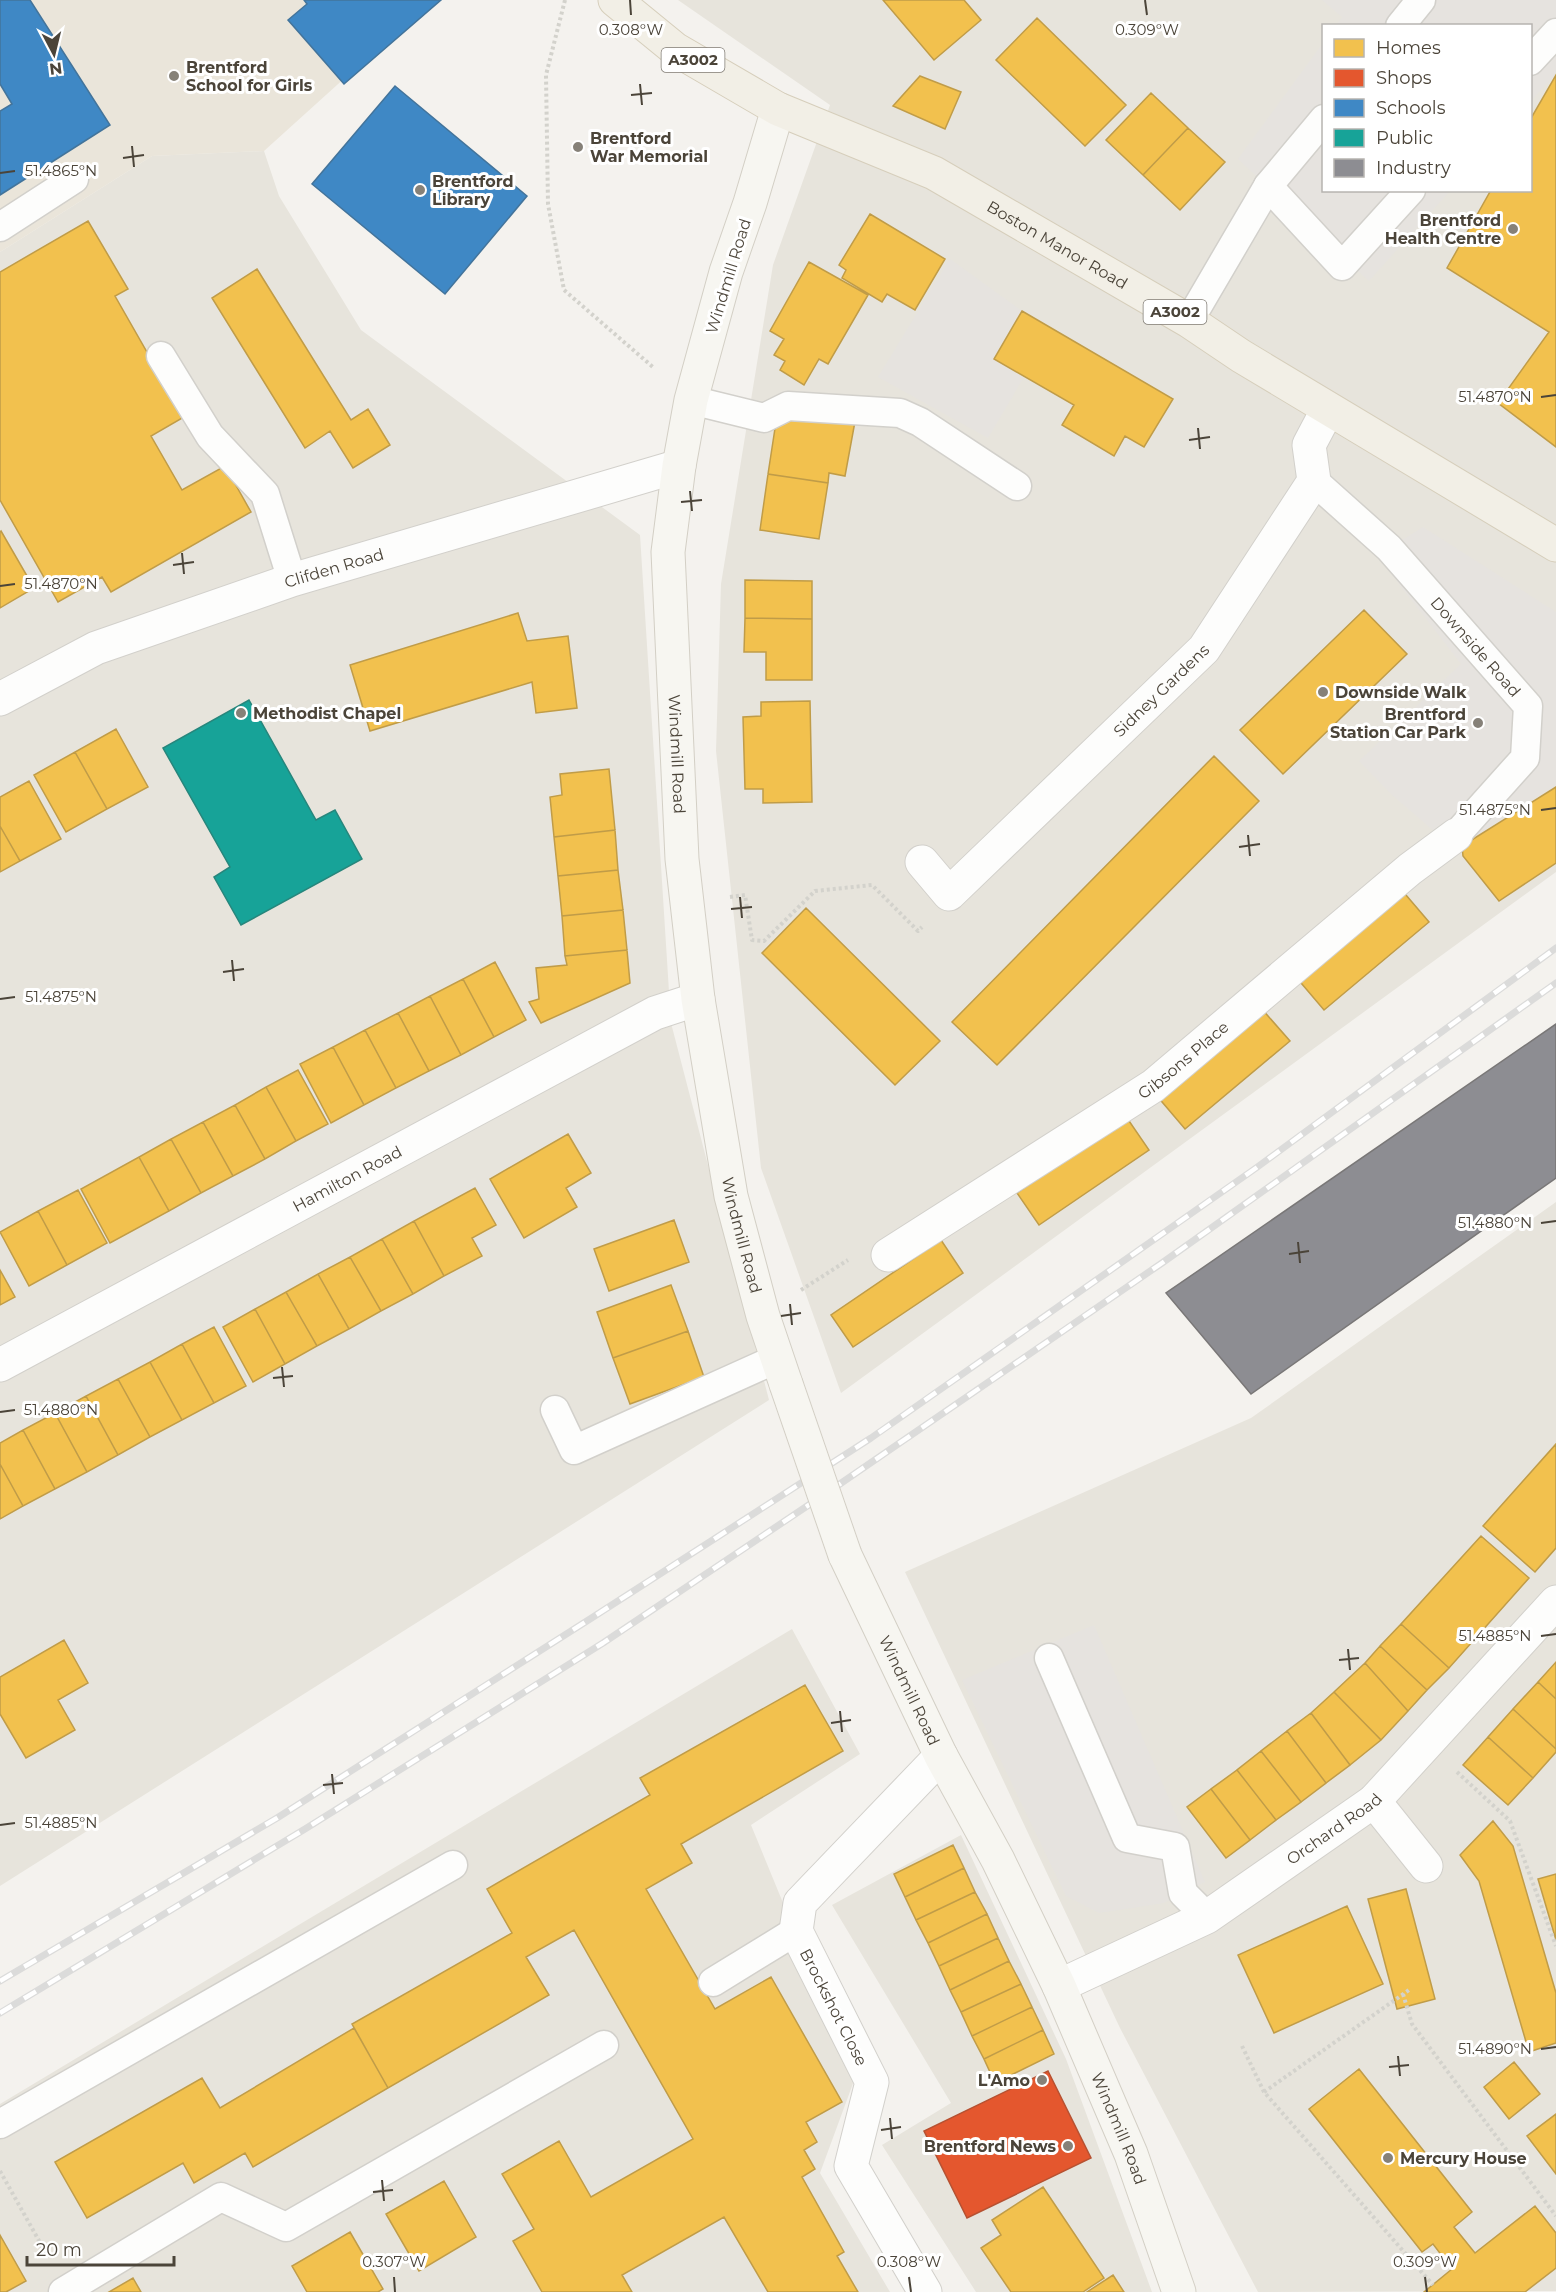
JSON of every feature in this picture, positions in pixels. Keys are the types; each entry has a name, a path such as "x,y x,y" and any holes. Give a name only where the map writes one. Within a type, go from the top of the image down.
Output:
{"main road":[{"name":"Boston Manor Road","path":"615,0 675,50 778,109 934,173 1189,321 1241,356 1556,545"},
{"name":"Windmill Road","path":"778,109 754,192 726,272 691,400 679,466 668,552 685,902 698,999 730,1196 781,1372 845,1555 941,1756 998,1860 1059,1986 1131,2154 1179,2292"}],"street":[{"path":"1314,481 1309,445 1328,409"},
{"name":"Clifden Road","path":"0,699 96,648 292,580 679,466"},
{"name":"Sidney Gardens","path":"949,894 1204,649 1314,481"},
{"name":"Gibsons Place","path":"888,1255 1153,1086 1410,869 1456,835"},
{"path":"922,862 949,894"},
{"name":"Hamilton Road","path":"0,1365 656,1012 698,999"},
{"name":"Orchard Road","path":"1059,1986 1207,1917 1374,1802 1556,1602"},
{"name":"Brockshot Close","path":"925,2292 851,2166 872,2082 796,1931 800,1903 941,1756"},
{"path":"1374,1802 1426,1866"}],"lane":[{"path":"1402,24 1420,0"},
{"path":"1532,58 1556,33"},
{"path":"1189,321 1268,186 1322,120"},
{"path":"0,226 74,180"},
{"path":"1268,186 1342,266 1409,192"},
{"path":"161,356 210,436 265,494 292,580"},
{"path":"691,400 764,418 788,406 900,412 920,422 1017,486"},
{"name":"Downside Road","path":"1314,481 1389,548 1527,706 1525,758 1456,835"},
{"path":"555,1410 573,1450 781,1372"},
{"path":"1049,1658 1127,1839 1175,1847 1183,1893 1207,1917"},
{"path":"0,2124 453,1865"},
{"path":"713,1982 796,1931"},
{"path":"64,2291 221,2197 286,2227 604,2045"}],"path":[{"path":"565,0 546,75 548,204 564,290 691,400"},
{"path":"745,895 752,940 764,941 815,891 872,885 918,931 949,894"},
{"path":"1426,1743 1510,1821 1556,1946"},
{"path":"1264,2092 1409,1990"},
{"path":"1404,1994 1412,2024 1556,2216"},
{"path":"1242,2046 1264,2092 1432,2285"},
{"path":"0,2171 64,2291"}],"shaded area":[{"name":"Brentford School for Girls","path":"0,0 431,0 264,151 152,156 0,252"},
{"path":"678,0 1556,0 1556,872 841,1393 761,1168 716,751 721,584 773,265 830,105"},
{"path":"1322,0 1556,0 1556,73 1532,100 1532,24 1337,24 1342,17"},
{"path":"1322,44 1322,192 1449,192 1369,281 1238,159"},
{"path":"264,151 279,196 361,330 640,535 671,1023 769,1400 0,1886 0,252 152,156"},
{"path":"950,259 1022,311 994,359 1024,377 988,438 878,377"},
{"name":"Brentford Station Car Park","path":"1423,527 1556,612 1556,793 1463,856 1392,795 1359,761 1461,664 1381,561 1389,548"},
{"path":"1556,1202 1556,2291 1258,2292 1120,2028 905,1572 1251,1418"},
{"path":"1094,1625 1205,1882 1164,1903 1099,1913 1066,1896 962,1680"},
{"path":"792,1629 860,1754 751,1825 855,2078 820,2173 890,2292 0,2292 0,2104"},
{"path":"961,1835 1066,2059 1152,2292 976,2292 882,2145 951,2103 832,1905"}],"building: Homes":[{"path":"883,0 964,0 981,20 934,60"},
{"path":"1037,18 1126,105 1085,146 996,60"},
{"name":"Brentford Health Centre","path":"1556,75 1556,447 1498,403 1549,332 1447,268 1490,192 1532,192 1532,117"},
{"path":"920,76 961,92 945,129 893,106"},
{"path":"1151,93 1188,128 1143,175 1106,140"},
{"path":"1188,128 1225,162 1180,210 1143,175"},
{"path":"870,214 945,259 915,310 887,294 882,302 842,278 846,270 839,265"},
{"path":"88,221 128,289 115,296 184,417 151,436 182,490 225,466 251,512 111,592 102,577 58,602 0,500 0,272"},
{"path":"809,262 868,295 828,364 819,359 804,385 780,370 785,361 774,355 784,339 770,331"},
{"path":"257,269 351,420 368,409 390,445 353,468 330,431 305,448 212,298"},
{"path":"1022,311 1173,399 1144,447 1125,436 1114,456 1062,425 1074,405 994,359"},
{"path":"833,412 856,416 845,476 829,473 828,483 768,474 776,422"},
{"path":"768,474 828,483 819,539 760,530"},
{"path":"0,532 34,588 0,608"},
{"path":"745,580 812,581 812,619 745,618"},
{"name":"Downside Walk","path":"1364,610 1407,654 1283,774 1240,730"},
{"path":"518,613 527,641 568,636 577,708 536,713 532,682 370,731 350,665"},
{"path":"745,618 812,619 812,680 766,680 766,652 744,652"},
{"path":"810,701 812,802 763,803 763,789 745,789 743,717 761,716 761,702"},
{"path":"116,729 148,787 107,809 75,752"},
{"path":"75,752 107,809 66,832 34,775"},
{"path":"1214,756 1259,801 997,1065 952,1022"},
{"path":"609,769 615,830 554,837 550,797 562,795 560,774"},
{"path":"29,781 61,839 20,861 0,826 0,797"},
{"path":"1556,787 1556,863 1499,901 1463,856 1462,846"},
{"path":"0,826 20,861 0,872"},
{"path":"615,830 618,870 558,876 554,837"},
{"path":"618,870 623,910 562,916 558,876"},
{"path":"1400,888 1429,922 1324,1010 1296,977"},
{"path":"806,908 940,1041 895,1085 762,953"},
{"path":"623,910 627,950 565,956 562,916"},
{"path":"627,950 630,983 541,1023 529,1002 539,999 536,968 567,965 565,956"},
{"path":"495,962 526,1020 494,1037 463,979"},
{"path":"463,979 494,1037 461,1055 430,996"},
{"path":"430,996 461,1055 429,1071 398,1013"},
{"path":"1261,1008 1290,1041 1185,1129 1157,1096"},
{"path":"398,1013 429,1071 396,1088 365,1030"},
{"path":"365,1030 396,1088 364,1105 333,1047"},
{"path":"333,1047 364,1105 331,1123 300,1064"},
{"path":"298,1070 328,1124 296,1141 266,1087"},
{"path":"266,1087 296,1141 265,1159 235,1105"},
{"path":"235,1105 265,1159 233,1176 203,1122"},
{"path":"1127,1118 1149,1150 1039,1225 1017,1193"},
{"path":"203,1122 233,1176 201,1193 171,1139"},
{"path":"568,1134 591,1173 566,1188 577,1207 524,1238 490,1179"},
{"path":"171,1139 201,1193 169,1211 139,1157"},
{"path":"139,1157 169,1211 110,1243 81,1189"},
{"path":"475,1188 496,1225 472,1238 482,1256 444,1276 414,1221"},
{"path":"78,1190 107,1243 67,1265 38,1211"},
{"path":"38,1211 67,1265 29,1286 0,1232"},
{"path":"674,1220 689,1262 609,1291 594,1249"},
{"path":"414,1221 444,1276 413,1294 382,1239"},
{"path":"382,1239 413,1294 381,1311 350,1257"},
{"path":"941,1240 963,1273 853,1347 831,1315"},
{"path":"350,1257 381,1311 349,1329 318,1274"},
{"path":"0,1270 15,1297 0,1305"},
{"path":"318,1274 349,1329 317,1346 286,1292"},
{"path":"671,1285 688,1331 613,1358 597,1312"},
{"path":"286,1292 317,1346 285,1364 255,1309"},
{"path":"255,1309 285,1364 253,1382 223,1327"},
{"path":"214,1327 246,1386 214,1403 182,1344"},
{"path":"688,1331 704,1377 630,1404 613,1358"},
{"path":"182,1344 214,1403 182,1420 150,1362"},
{"path":"150,1362 182,1420 150,1437 118,1379"},
{"path":"118,1379 150,1437 118,1455 86,1396"},
{"path":"86,1396 118,1455 87,1472 55,1413"},
{"path":"55,1413 87,1472 55,1489 23,1430"},
{"path":"23,1430 55,1489 23,1506 0,1464 0,1443"},
{"path":"1556,1444 1556,1548 1535,1572 1483,1526"},
{"path":"0,1464 23,1506 0,1519"},
{"path":"1481,1536 1529,1578 1449,1668 1401,1624"},
{"path":"1401,1624 1449,1668 1427,1690 1380,1646"},
{"path":"64,1640 88,1683 58,1700 75,1730 26,1758 0,1714 0,1677"},
{"path":"1380,1646 1427,1690 1408,1711 1365,1663"},
{"path":"1556,1662 1556,1699 1538,1682"},
{"path":"1365,1663 1408,1711 1381,1740 1334,1692"},
{"path":"1538,1682 1556,1699 1556,1749 1513,1709"},
{"path":"805,1685 843,1751 681,1844 692,1863 646,1889 715,2009 771,1977 842,2102 806,2122 817,2142 804,2150 815,2169 802,2177 844,2252 837,2256 858,2292 768,2292 724,2217 622,2275 632,2292 542,2292 513,2241 534,2229 502,2174 559,2141 591,2197 693,2139 574,1930 526,1957 549,1995 388,2088 352,2024 512,1933 487,1889 650,1795 640,1778"},
{"path":"1334,1692 1381,1740 1350,1765 1311,1713"},
{"path":"1513,1709 1556,1749 1556,1752 1533,1778 1488,1737"},
{"path":"1311,1713 1350,1765 1326,1783 1287,1731"},
{"path":"1287,1731 1326,1783 1301,1802 1261,1751"},
{"path":"1488,1737 1533,1778 1508,1805 1463,1765"},
{"path":"1261,1751 1301,1802 1276,1820 1237,1770"},
{"path":"1237,1770 1276,1820 1250,1840 1211,1789"},
{"path":"1211,1789 1250,1840 1226,1858 1187,1807"},
{"path":"1493,1821 1513,1846 1556,1993 1556,2043 1529,2052 1479,1881 1460,1855"},
{"path":"953,1845 964,1868 905,1897 894,1874"},
{"path":"964,1868 975,1892 916,1920 905,1897"},
{"path":"1556,1874 1556,1940 1538,1879"},
{"path":"1406,1889 1435,1999 1397,2009 1368,1899"},
{"path":"975,1892 987,1914 928,1943 916,1920"},
{"path":"1347,1906 1383,1984 1274,2033 1238,1955"},
{"path":"987,1914 998,1938 939,1966 928,1943"},
{"path":"998,1938 1009,1961 950,1990 939,1966"},
{"path":"1009,1961 1021,1984 961,2012 950,1990"},
{"path":"1021,1984 1032,2007 972,2036 961,2012"},
{"path":"1032,2007 1043,2030 984,2059 972,2036"},
{"path":"354,2028 388,2088 253,2167 245,2153 194,2183 183,2163 87,2218 55,2162 202,2078 220,2108"},
{"path":"1043,2030 1054,2054 995,2083 984,2059"},
{"path":"1514,2062 1540,2094 1509,2119 1484,2087"},
{"name":"Mercury House","path":"1359,2069 1472,2212 1454,2227 1475,2253 1535,2206 1556,2233 1556,2268 1525,2292 1424,2292 1452,2269 1433,2244 1422,2252 1309,2109"},
{"path":"1556,2114 1556,2174 1527,2136"},
{"path":"444,2181 476,2237 419,2271 386,2214"},
{"path":"1043,2187 1104,2278 1083,2292 1011,2292 981,2248 1001,2235 992,2220"},
{"path":"350,2232 383,2289 378,2292 307,2292 292,2266"},
{"path":"0,2235 26,2281 6,2292 0,2292"},
{"path":"1113,2275 1124,2292 1087,2292"},
{"path":"133,2278 141,2292 109,2292"}],"building: Shops":[{"path":"1048,2071 1091,2158 967,2218 924,2131"}],"building: Schools":[{"path":"0,0 30,0 110,125 0,195 0,111 12,104 0,84"},
{"path":"304,0 441,0 344,84 288,20 307,4"},
{"name":"Brentford Library","path":"395,86 527,196 445,294 312,184"}],"building: Public":[{"path":"249,700 316,820 335,810 362,859 241,925 214,877 230,867 163,748"}],"building: Industry":[{"path":"1556,1024 1556,1178 1251,1394 1166,1293"}],"railway":[{"path":"0,1981 277,1818 871,1438 1256,1168 1556,948"},
{"path":"0,2013 305,1829 603,1643 1162,1263 1556,983"}],"place":[{"name":"Brentford School for Girls","path":"174,76"},
{"name":"Brentford War Memorial","path":"578,147"},
{"name":"Brentford Library","path":"420,190"},
{"name":"Brentford Health Centre","path":"1513,229"},
{"name":"Downside Walk","path":"1323,692"},
{"name":"Methodist Chapel","path":"241,713"},
{"name":"Brentford Station Car Park","path":"1478,723"},
{"name":"L'Amo","path":"1042,2080"},
{"name":"Brentford News","path":"1068,2146"},
{"name":"Mercury House","path":"1388,2158"}]}
